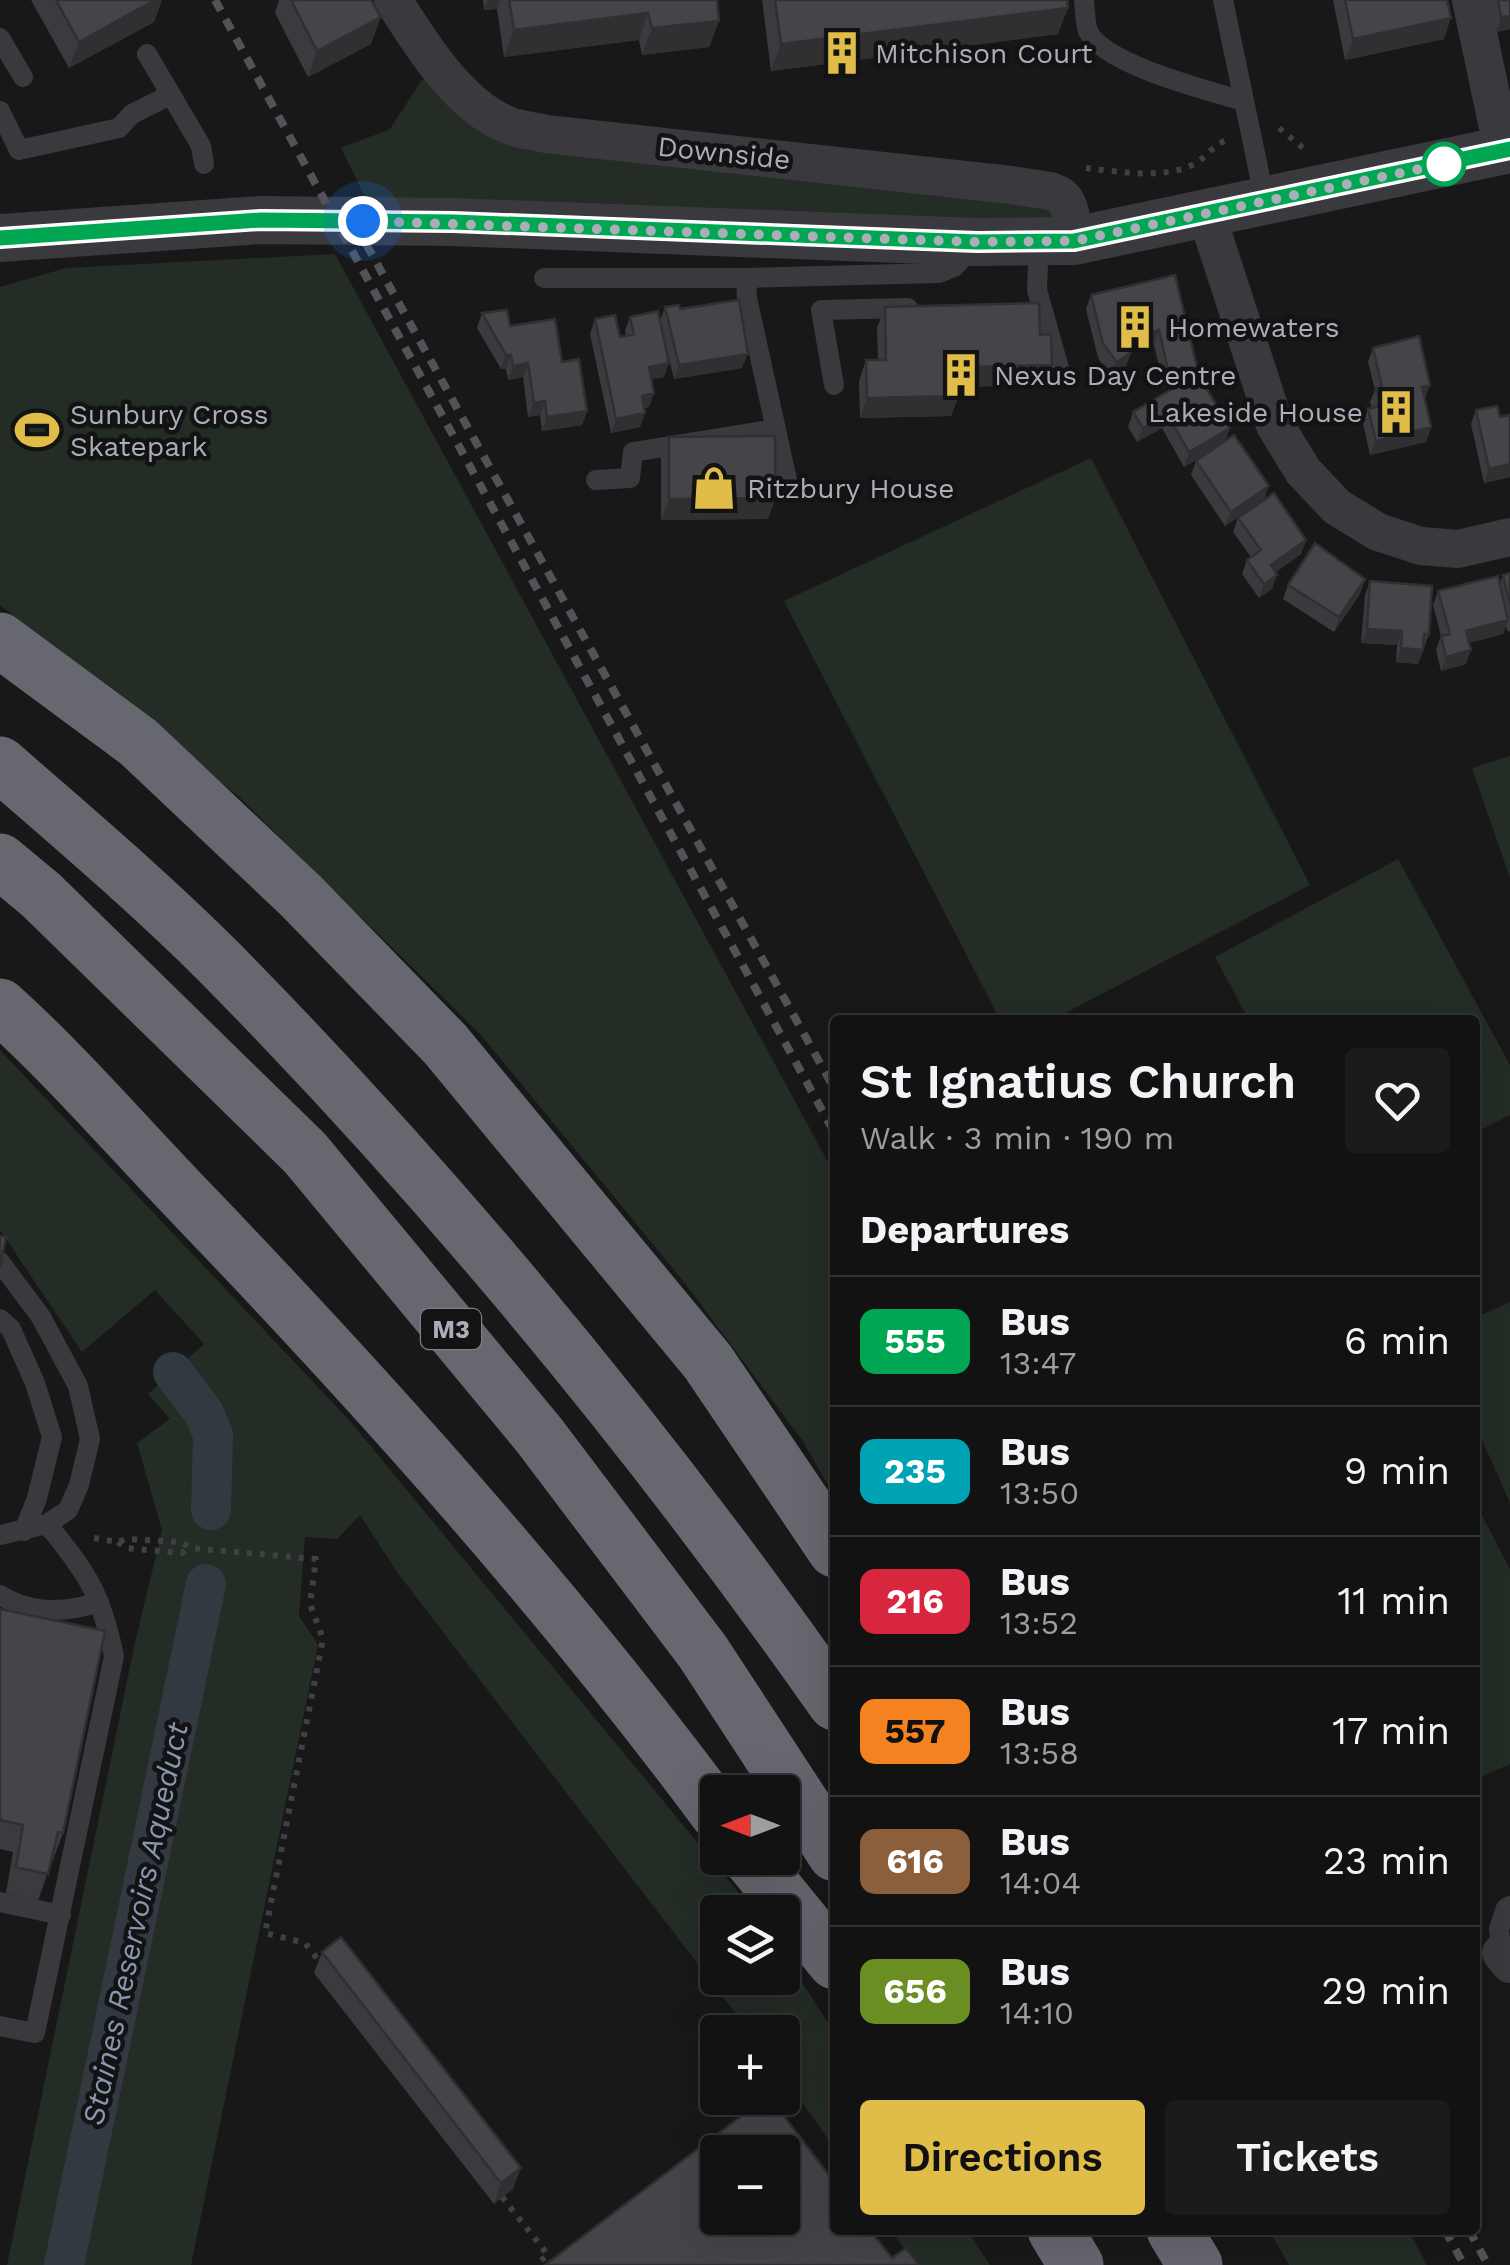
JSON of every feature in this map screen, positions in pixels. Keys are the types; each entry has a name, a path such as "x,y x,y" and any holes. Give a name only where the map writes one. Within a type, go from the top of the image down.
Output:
{"highway":[{"path":"0,640 138,742 300,896 445,1044 708,1362 830,1543"},
{"name":"M3","path":"0,764 216,959 391,1145 571,1354 758,1594 830,1696"},
{"name":"M3","path":"0,861 41,895 305,1153 551,1450 703,1652 830,1846"},
{"path":"0,1006 266,1281 472,1505 641,1711 700,1790"},
{"path":"764,1875 830,1956"},
{"path":"1177,2235 1196,2265"},
{"path":"1219,2235 1234,2265"}],"street":[{"name":"Downside","path":"393,0 432,61 469,98 506,125 546,134 1060,193 1071,206 1056,241"},
{"path":"0,238 261,220 453,222 977,242 1056,241 1207,216 1506,150 1471,0"},
{"path":"1207,216 1275,425 1302,471 1338,507 1378,532 1421,546 1458,549 1510,537"}],"lane":[{"path":"1084,0 1089,32 1109,51 1140,68 1243,101"},
{"path":"1223,0 1266,202"},
{"path":"0,38 23,78"},
{"path":"147,54 200,146 204,164"},
{"path":"0,111 20,150 120,128 132,114 170,95"},
{"path":"1056,241 1033,305 1059,368"},
{"path":"544,278 746,278 939,272 954,267 977,242"},
{"path":"746,278 788,489"},
{"path":"834,384 821,310 931,307"},
{"path":"596,480 630,478 633,452 776,428"},
{"path":"0,1262 41,1317 78,1386 90,1439 79,1486 68,1510 47,1524 0,1535"},
{"path":"0,1318 11,1329 35,1383 52,1438 24,1531"},
{"path":"0,2026 35,2033 114,1656 92,1582 47,1524"},
{"path":"0,1596 42,1610 72,1611 99,1602"},
{"path":"0,1902 61,1915"},
{"path":"1506,1959 1499,1929 1510,1906"}],"path":[{"path":"1075,167 1134,173 1179,170 1201,160 1216,143 1280,127 1289,138 1318,153"},
{"path":"86,1537 144,1550 182,1553 190,1548 316,1558 310,1604 323,1638 265,1934 305,1942 323,1966"},
{"path":"502,2197 548,2255 536,2265"}],"shaded area":[{"path":"442,71 506,125 1060,193 1074,241 367,201 341,148 390,129 421,81"},
{"path":"335,254 830,1166 830,1488 802,1440 684,1282 481,1035 238,796 0,605 0,287 66,268"},
{"path":"1091,458 1310,885 1062,1015 997,1015 784,601"},
{"path":"1510,756 1510,878 1472,768"},
{"path":"1398,859 1510,1065 1510,1115 1480,1130 1480,1015 1246,1015 1215,957"},
{"path":"0,1050 349,1420 700,1846 700,1875 724,1875 741,1895 700,1895 700,1967 397,1572 360,1515 337,1539 305,1537 299,1616 318,1645 191,2265 7,2265 134,1647 162,1530 137,1443 170,1419 148,1394 204,1344 155,1290 82,1352 0,1230"},
{"path":"1510,1302 1510,1503 1480,1435 1480,1316"},
{"path":"1480,1512 1510,1569 1510,1764 1480,1778"},
{"path":"800,1980 830,2025 830,2142 800,2099 800,2015 737,2015 722,1995 800,1995"},
{"path":"894,2235 970,2235 990,2265 915,2265"},
{"path":"1272,2235 1411,2235 1427,2265 1289,2265"}],"building":[{"path":"56,0 155,0 79,42"},
{"path":"291,0 371,0 381,17 317,51"},
{"path":"509,0 717,0 719,21 652,28 648,13 514,30"},
{"path":"775,0 1067,0 1068,8 781,44"},
{"path":"1345,0 1447,0 1451,18 1353,39"},
{"path":"1498,0 1510,0 1510,16 1501,17"},
{"name":"Homewaters","path":"1175,275 1197,367 1169,374 1159,330 1123,339 1131,352 1117,362 1103,344 1091,295"},
{"path":"739,300 748,354 679,365 665,307 679,305 680,309"},
{"name":"Nexus Day Centre","path":"1039,303 1040,335 1051,334 1052,365 958,367 959,396 867,398 866,360 886,360 885,307"},
{"path":"507,310 510,326 555,319 562,362 579,359 587,411 547,417 545,401 534,403 528,363 513,366 511,355 506,355 482,313"},
{"path":"658,311 669,363 649,367 654,393 642,396 645,413 616,419 595,319 615,315 620,337 634,334 630,317"},
{"name":"Lakeside House","path":"1419,336 1430,385 1422,387 1431,427 1376,441 1368,409 1380,406 1376,388 1382,387 1373,348"},
{"path":"1198,374 1230,428 1189,452 1167,414 1143,428 1133,412"},
{"path":"1497,406 1500,417 1510,415 1510,464 1489,469 1476,410"},
{"path":"1234,435 1269,486 1231,512 1196,461"},
{"name":"Ritzbury House","path":"775,436 775,498 669,499 669,437"},
{"path":"1274,493 1306,540 1271,565 1277,575 1264,584 1247,560 1261,550 1238,518"},
{"path":"1315,543 1365,579 1339,617 1288,585"},
{"path":"1510,573 1510,605 1503,575"},
{"path":"1498,576 1508,620 1466,631 1471,650 1446,657 1441,636 1450,634 1438,591"},
{"path":"1370,581 1432,586 1429,634 1424,634 1423,650 1401,648 1402,631 1367,629"},
{"path":"0,1236 6,1237 0,1268"},
{"path":"0,1609 105,1631 63,1833 58,1832 48,1874 16,1867 23,1825 0,1820"},
{"path":"341,1937 521,2168 501,2183 322,1952"},
{"path":"743,2115 783,2115 798,2135 716,2135"},
{"path":"800,2137 830,2176 830,2235 874,2235 892,2258 906,2248 919,2265 545,2265 700,2147 700,2235 800,2235"}],"waterway":[{"name":"Staines Reservoirs Aqueduct","path":"173,1372 204,1413 213,1435 211,1510"},
{"name":"Staines Reservoirs Aqueduct","path":"64,2265 206,1584"}],"railway":[{"path":"215,0 830,1125"},
{"path":"345,206 830,1081"},
{"path":"1448,2235 1464,2265"},
{"path":"1472,2235 1488,2265"}],"bus line":[{"name":"555","path":"0,238 261,220 453,222 977,242 1074,241 1510,149"}],"place":[{"name":"Mitchison Court","path":"842,53"},
{"name":"Homewaters","path":"1135,327"},
{"name":"Nexus Day Centre","path":"961,375"},
{"name":"Lakeside House","path":"1396,412"},
{"name":"Sunbury Cross Skatepark","path":"37,430"},
{"name":"Ritzbury House","path":"714,488"}],"route":[{"path":"363,221 977,242 1074,241 1444,164"}]}
